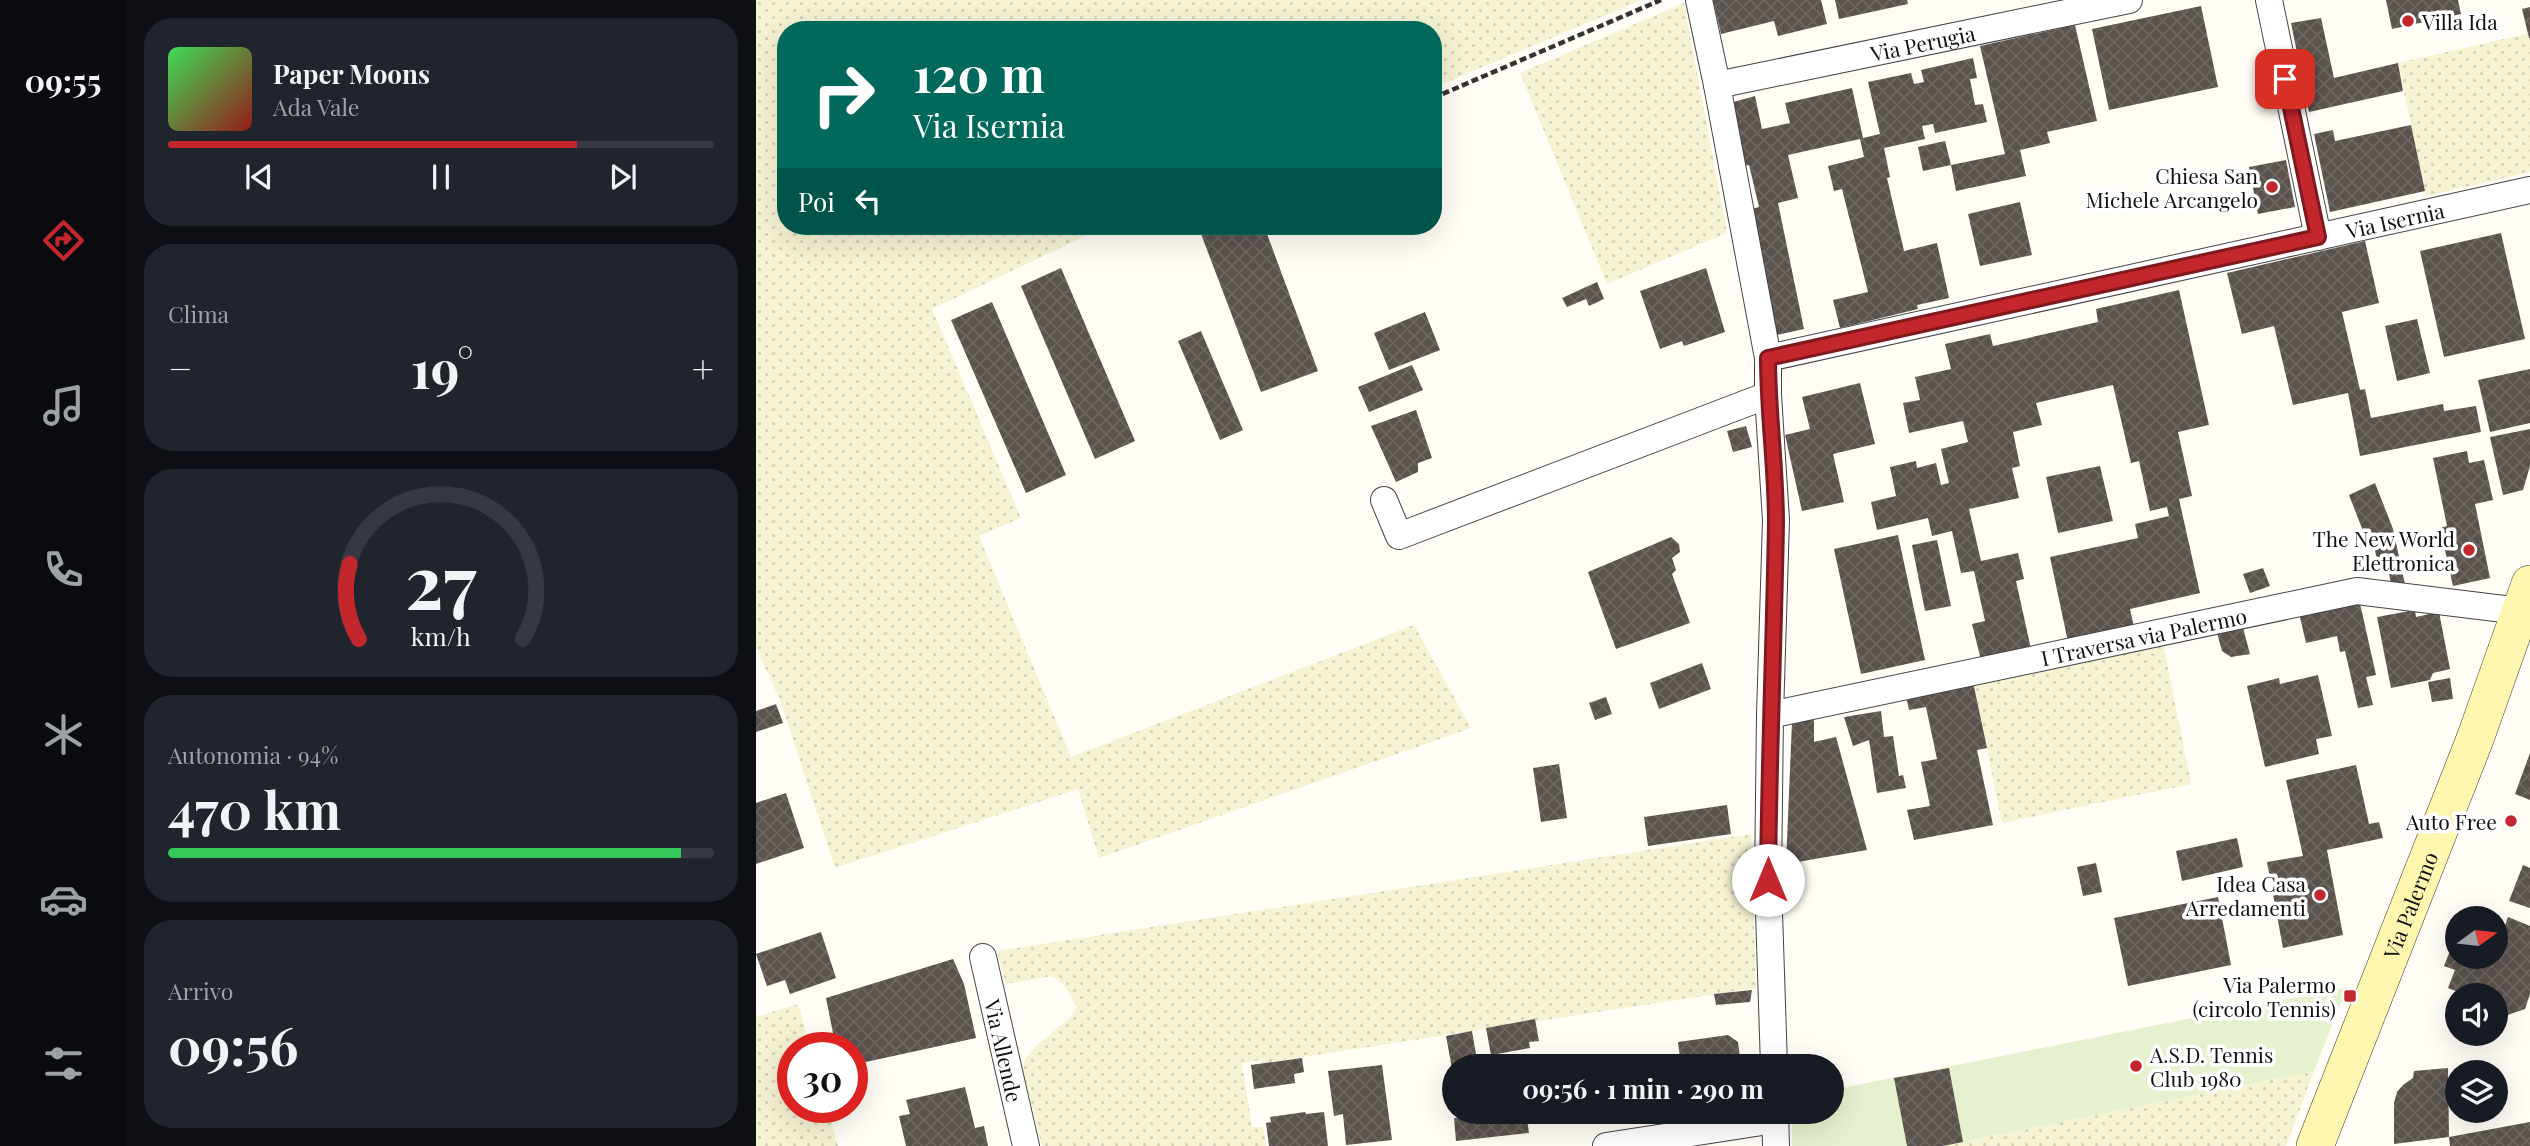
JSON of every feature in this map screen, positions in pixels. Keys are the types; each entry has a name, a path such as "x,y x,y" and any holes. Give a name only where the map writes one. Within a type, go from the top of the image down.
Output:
{"main road":[{"name":"Via Palermo","path":"2315,1146 2475,738 2525,597"}],"street":[{"path":"1699,0 1768,358 1776,520 1768,880 1774,1054"},
{"name":"Via Perugia","path":"1717,85 2129,0"},
{"path":"2269,0 2318,237"},
{"name":"Via Isernia","path":"1768,358 2530,190"},
{"path":"1384,500 1399,536 1768,395"},
{"name":"I Traversa via Palermo","path":"1770,715 2357,591 2525,597"},
{"name":"Via Allende","path":"983,957 1026,1146"},
{"path":"1606,1146 1775,1126"}],"path":[{"path":"1442,94 1661,0"}],"shaded area":[{"path":"756,0 1642,0 1442,84 1442,21 777,21 777,235 1087,235 932,309 1021,518 979,536 1071,757 1414,625 1471,728 1099,858 1078,789 835,868 780,700 756,647"},
{"path":"1684,3 1727,233 1607,284 1520,73"},
{"path":"2530,33 2530,172 2426,196 2398,63"},
{"path":"2163,642 2191,784 2002,823 1973,682"},
{"path":"1751,834 1756,988 1263,1063 1261,1060 1242,1063 1252,1127 1263,1127 1266,1146 1042,1146 1023,1062 1035,1047 1071,1017 1077,1007 1066,988 1051,976 1006,984 997,951"},
{"path":"798,1004 806,1032 777,1032 777,1123 831,1123 838,1146 756,1146 756,1017"},
{"path":"2314,1071 2286,1146 1943,1146 1963,1142"}],"green space":[{"name":"A.S.D. Tennis Club 1980","path":"2347,987 2314,1071 1943,1146 1792,1146 1792,1124 1844,1124 1844,1088"}],"building":[{"path":"1713,0 1821,0 1827,24 1778,36 1774,21 1721,34"},
{"path":"1835,0 1907,0 1908,4 1839,19"},
{"name":"Villa Ida","path":"2386,0 2458,0 2461,14 2392,29"},
{"path":"2201,6 2218,87 2109,110 2092,29"},
{"path":"2530,7 2530,38 2529,38 2522,9"},
{"path":"2321,18 2334,78 2398,63 2403,91 2309,112 2291,23"},
{"path":"2075,25 2097,121 2047,132 2050,143 2020,150 2026,176 1956,191 1951,165 2005,154 1980,46"},
{"path":"1973,58 1977,78 1970,79 1975,105 1983,104 1987,122 1935,133 1933,124 1922,126 1925,139 1884,148 1890,177 1887,178 1904,251 1937,243 1949,298 1917,305 1918,309 1840,328 1833,300 1868,292 1842,189 1834,191 1828,166 1864,157 1860,139 1788,155 1798,198 1778,203 1804,329 1777,335 1752,209 1759,207 1749,165 1740,167 1730,103 1755,96 1762,129 1790,123 1785,103 1852,88 1863,138 1880,134 1868,82 1911,73 1914,84 1924,82 1921,70"},
{"path":"2411,125 2425,191 2330,212 2314,134 2333,130 2335,141"},
{"path":"1945,141 1951,165 1923,171 1918,147"},
{"name":"Chiesa San Michele Arcangelo","path":"2286,160 2295,207 2258,214 2249,167"},
{"path":"2020,202 2032,255 1980,266 1968,214"},
{"path":"2501,233 2525,339 2444,357 2420,251"},
{"path":"1201,235 1267,235 1318,371 1261,392"},
{"path":"2365,241 2379,303 2342,312 2360,390 2365,389 2371,418 2443,404 2444,411 2476,406 2481,432 2360,456 2348,393 2293,405 2274,326 2242,334 2227,273"},
{"path":"1061,268 1135,441 1095,459 1021,286"},
{"path":"1706,268 1725,332 1684,346 1682,341 1660,349 1640,291"},
{"path":"1597,282 1604,299 1589,306 1586,299 1567,307 1562,298"},
{"path":"2179,290 2209,425 2178,432 2192,496 2179,499 2200,593 2130,609 2134,627 2068,642 2050,557 2138,538 2135,524 2169,516 2167,507 2150,511 2139,461 2131,463 2113,385 2036,403 2042,425 2013,432 2020,466 2012,468 2019,498 1969,509 1981,561 2018,553 2024,579 2016,581 2031,649 1981,660 1972,624 1985,621 1974,571 1961,573 1952,531 1932,536 1928,518 1877,530 1871,502 1896,496 1890,467 1916,461 1917,468 1936,463 1941,485 1949,483 1941,449 1968,442 1963,421 1909,433 1903,403 1920,400 1915,377 1951,369 1945,344 1990,334 1993,346 2098,322 2096,309"},
{"path":"992,302 1066,475 1026,493 951,320"},
{"path":"1425,312 1440,350 1389,370 1374,333"},
{"path":"2417,319 2430,373 2397,381 2385,326"},
{"path":"1201,331 1243,430 1220,440 1178,341"},
{"path":"1412,365 1423,390 1369,412 1358,387"},
{"path":"2530,369 2530,423 2490,432 2478,380"},
{"path":"1860,383 1875,444 1833,454 1844,502 1802,511 1785,435 1810,429 1802,397"},
{"path":"1416,410 1432,458 1418,463 1418,472 1396,482 1371,426"},
{"path":"1746,426 1752,447 1733,452 1727,431"},
{"path":"2530,429 2530,466 2523,490 2503,495 2490,437"},
{"path":"2467,451 2469,463 2484,460 2493,500 2475,504 2490,578 2453,586 2440,528 2447,526 2433,458"},
{"path":"2100,466 2113,521 2058,533 2046,477"},
{"path":"2375,483 2393,529 2406,589 2392,589 2386,558 2377,560 2371,532 2365,536 2349,495"},
{"path":"1898,535 1925,660 1861,674 1834,549"},
{"path":"1671,537 1679,544 1680,552 1672,558 1676,570 1672,574 1690,623 1616,649 1588,572"},
{"path":"1937,540 1951,606 1925,611 1912,545"},
{"path":"2263,568 2270,586 2250,593 2243,574"},
{"path":"2359,599 2376,675 2366,677 2373,705 2358,708 2345,651 2340,652 2337,636 2306,643 2299,613"},
{"path":"2415,610 2416,617 2439,612 2450,669 2433,673 2430,680 2391,688 2377,617"},
{"path":"2242,624 2250,654 2231,657 2222,651 2216,629"},
{"path":"1702,663 1711,689 1659,709 1650,683"},
{"path":"2318,675 2332,736 2316,739 2319,754 2265,767 2247,686 2279,678 2280,684"},
{"path":"2450,678 2453,699 2432,702 2428,682"},
{"path":"1973,682 1987,748 1977,750 1993,825 1914,840 1907,810 1930,806 1921,762 1937,759 1926,707 1909,710 1906,696"},
{"path":"1606,697 1612,714 1595,720 1589,703"},
{"path":"776,704 783,723 756,732 756,711"},
{"path":"1881,711 1884,737 1893,736 1899,776 1903,775 1906,788 1877,793 1869,740 1853,746 1844,717"},
{"path":"1814,718 1814,742 1836,737 1867,850 1786,864 1792,722"},
{"path":"2530,753 2530,800 2515,794"},
{"path":"1559,764 1567,818 1541,822 1533,768"},
{"path":"2356,765 2369,824 2379,822 2383,838 2327,850 2343,935 2283,948 2267,862 2303,856 2286,780"},
{"path":"786,793 804,848 756,864 756,803"},
{"path":"1727,805 1731,834 1648,846 1644,817"},
{"path":"2237,838 2243,867 2182,881 2176,851"},
{"path":"2096,863 2102,892 2083,896 2077,867"},
{"path":"2523,865 2530,868 2530,908 2509,901"},
{"path":"2218,897 2231,965 2128,986 2114,918"},
{"path":"2508,917 2530,926 2530,994 2525,1009 2508,1015 2508,983 2450,983 2455,970 2508,970"},
{"path":"821,932 836,978 790,994 785,980 767,986 756,954"},
{"path":"953,959 964,984 976,1038 868,1062 868,1032 833,1032 826,998"},
{"path":"1752,990 1750,1002 1716,1005 1714,994"},
{"path":"1535,1019 1539,1041 1529,1042 1530,1048 1491,1054 1486,1028"},
{"path":"1472,1031 1476,1054 1449,1054 1446,1036"},
{"path":"1728,1035 1738,1042 1740,1054 1680,1054 1678,1042"},
{"path":"1302,1058 1304,1072 1294,1074 1295,1083 1254,1089 1251,1065"},
{"path":"1382,1065 1392,1140 1346,1145 1343,1114 1334,1116 1328,1071"},
{"path":"1949,1068 1963,1142 1943,1146 1907,1146 1894,1078"},
{"path":"2445,1068 2445,1123 2449,1123 2449,1137 2394,1144 2394,1103 2397,1092 2413,1078 2414,1071"},
{"path":"965,1087 975,1128 984,1126 988,1146 906,1146 899,1116 910,1114 906,1100"},
{"path":"1324,1112 1328,1146 1269,1146 1266,1123 1271,1122 1270,1117"},
{"path":"2530,1122 2530,1146 2450,1146 2449,1137"},
{"path":"1455,1124 1528,1124 1529,1133 1456,1141"}],"place":[{"name":"Villa Ida","path":"2408,21"},
{"name":"Chiesa San Michele Arcangelo","path":"2272,187"},
{"name":"The New World Elettronica","path":"2469,550"},
{"name":"Auto Free","path":"2511,821"},
{"name":"Idea Casa Arredamenti","path":"2320,895"},
{"name":"Via Palermo (circolo Tennis)","path":"2350,996"},
{"name":"A.S.D. Tennis Club 1980","path":"2136,1066"}],"route":[{"path":"1768,880 1776,520 1768,358 2318,237 2285,79"}]}
